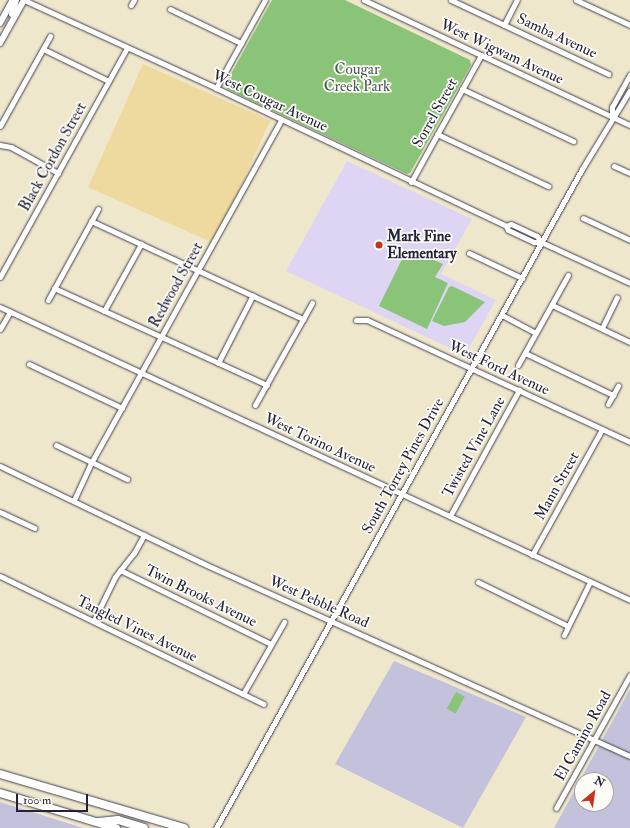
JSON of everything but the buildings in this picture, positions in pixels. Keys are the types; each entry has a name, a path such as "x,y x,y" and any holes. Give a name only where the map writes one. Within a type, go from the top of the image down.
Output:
{"highway":[{"path":"0,774 184,828"},
{"path":"0,793 116,828"},
{"path":"98,822 118,820 144,828"}],"main road":[{"path":"0,23 14,0"},
{"path":"1,42 1,33 14,9 14,0"},
{"path":"1,42 24,0"}],"street":[{"name":"West Cougar Avenue","path":"24,0 216,88 506,226 511,224 537,236 541,242 630,283"},
{"path":"216,88 265,0"},
{"name":"West Wigwam Avenue","path":"364,0 630,125"},
{"name":"Samba Avenue","path":"451,0 608,74"},
{"path":"504,25 517,0"},
{"path":"576,0 630,25"},
{"path":"170,9 241,43"},
{"path":"0,126 50,36"},
{"name":"Black Cordon Street","path":"0,277 127,48"},
{"path":"43,49 109,81"},
{"name":"Sorrel Street","path":"411,182 481,55"},
{"name":"South Torrey Pines Drive","path":"612,116 612,106 630,75"},
{"path":"462,89 573,141"},
{"name":"South Torrey Pines Drive","path":"216,828 541,242 612,116 619,110 630,90"},
{"name":"Redwood Street","path":"74,500 91,463 281,120"},
{"path":"437,134 548,186"},
{"path":"0,145 11,147 58,173"},
{"path":"614,166 630,173"},
{"path":"48,300 98,209"},
{"path":"583,218 630,240"},
{"path":"91,221 303,319"},
{"path":"104,311 141,244"},
{"path":"469,253 522,278"},
{"path":"518,364 568,275"},
{"path":"54,288 267,385"},
{"path":"218,363 253,295"},
{"path":"602,328 617,297"},
{"path":"255,405 312,303"},
{"path":"552,305 630,342"},
{"name":"West Torino Avenue","path":"0,308 142,372 630,600"},
{"path":"0,329 10,312"},
{"path":"502,314 536,333"},
{"name":"West Ford Avenue","path":"356,320 368,320 630,442"},
{"path":"525,353 613,395"},
{"path":"29,364 122,408"},
{"path":"608,404 618,386"},
{"name":"Twisted Vine Lane","path":"450,516 519,390"},
{"name":"Mann Street","path":"532,555 602,429"},
{"path":"56,445 127,479"},
{"name":"West Pebble Road","path":"0,466 330,622 630,756"},
{"path":"0,512 34,528"},
{"path":"94,620 120,570 134,553 144,535"},
{"name":"Twin Brooks Avenue","path":"120,570 271,644"},
{"name":"Tangled Vines Avenue","path":"0,576 94,620 264,704"},
{"path":"478,582 568,626"},
{"path":"564,635 590,582"},
{"path":"243,694 284,622"},
{"name":"El Camino Road","path":"556,808 630,675"}],"shaded area":[{"name":"Mark Fine Elementary","path":"347,161 472,219 441,274 496,300 465,355 286,271"},
{"path":"394,661 526,717 463,828 335,764"},
{"path":"630,689 630,828 554,828 574,791 574,812 614,812 614,772 585,772"},
{"path":"0,802 83,828 0,828"}],"green space":[{"name":"Cougar Creek Park","path":"272,0 345,0 470,60 471,65 410,173 407,174 227,89 226,83"},
{"path":"414,251 443,264 435,277 448,283 427,329 379,306 405,253"},
{"path":"452,286 485,302 465,322 444,326 432,321 449,287"},
{"path":"456,692 465,697 456,713 447,709"}],"sand":[{"path":"143,64 270,121 215,244 88,187"}],"place":[{"name":"Mark Fine Elementary","path":"379,245"}]}
